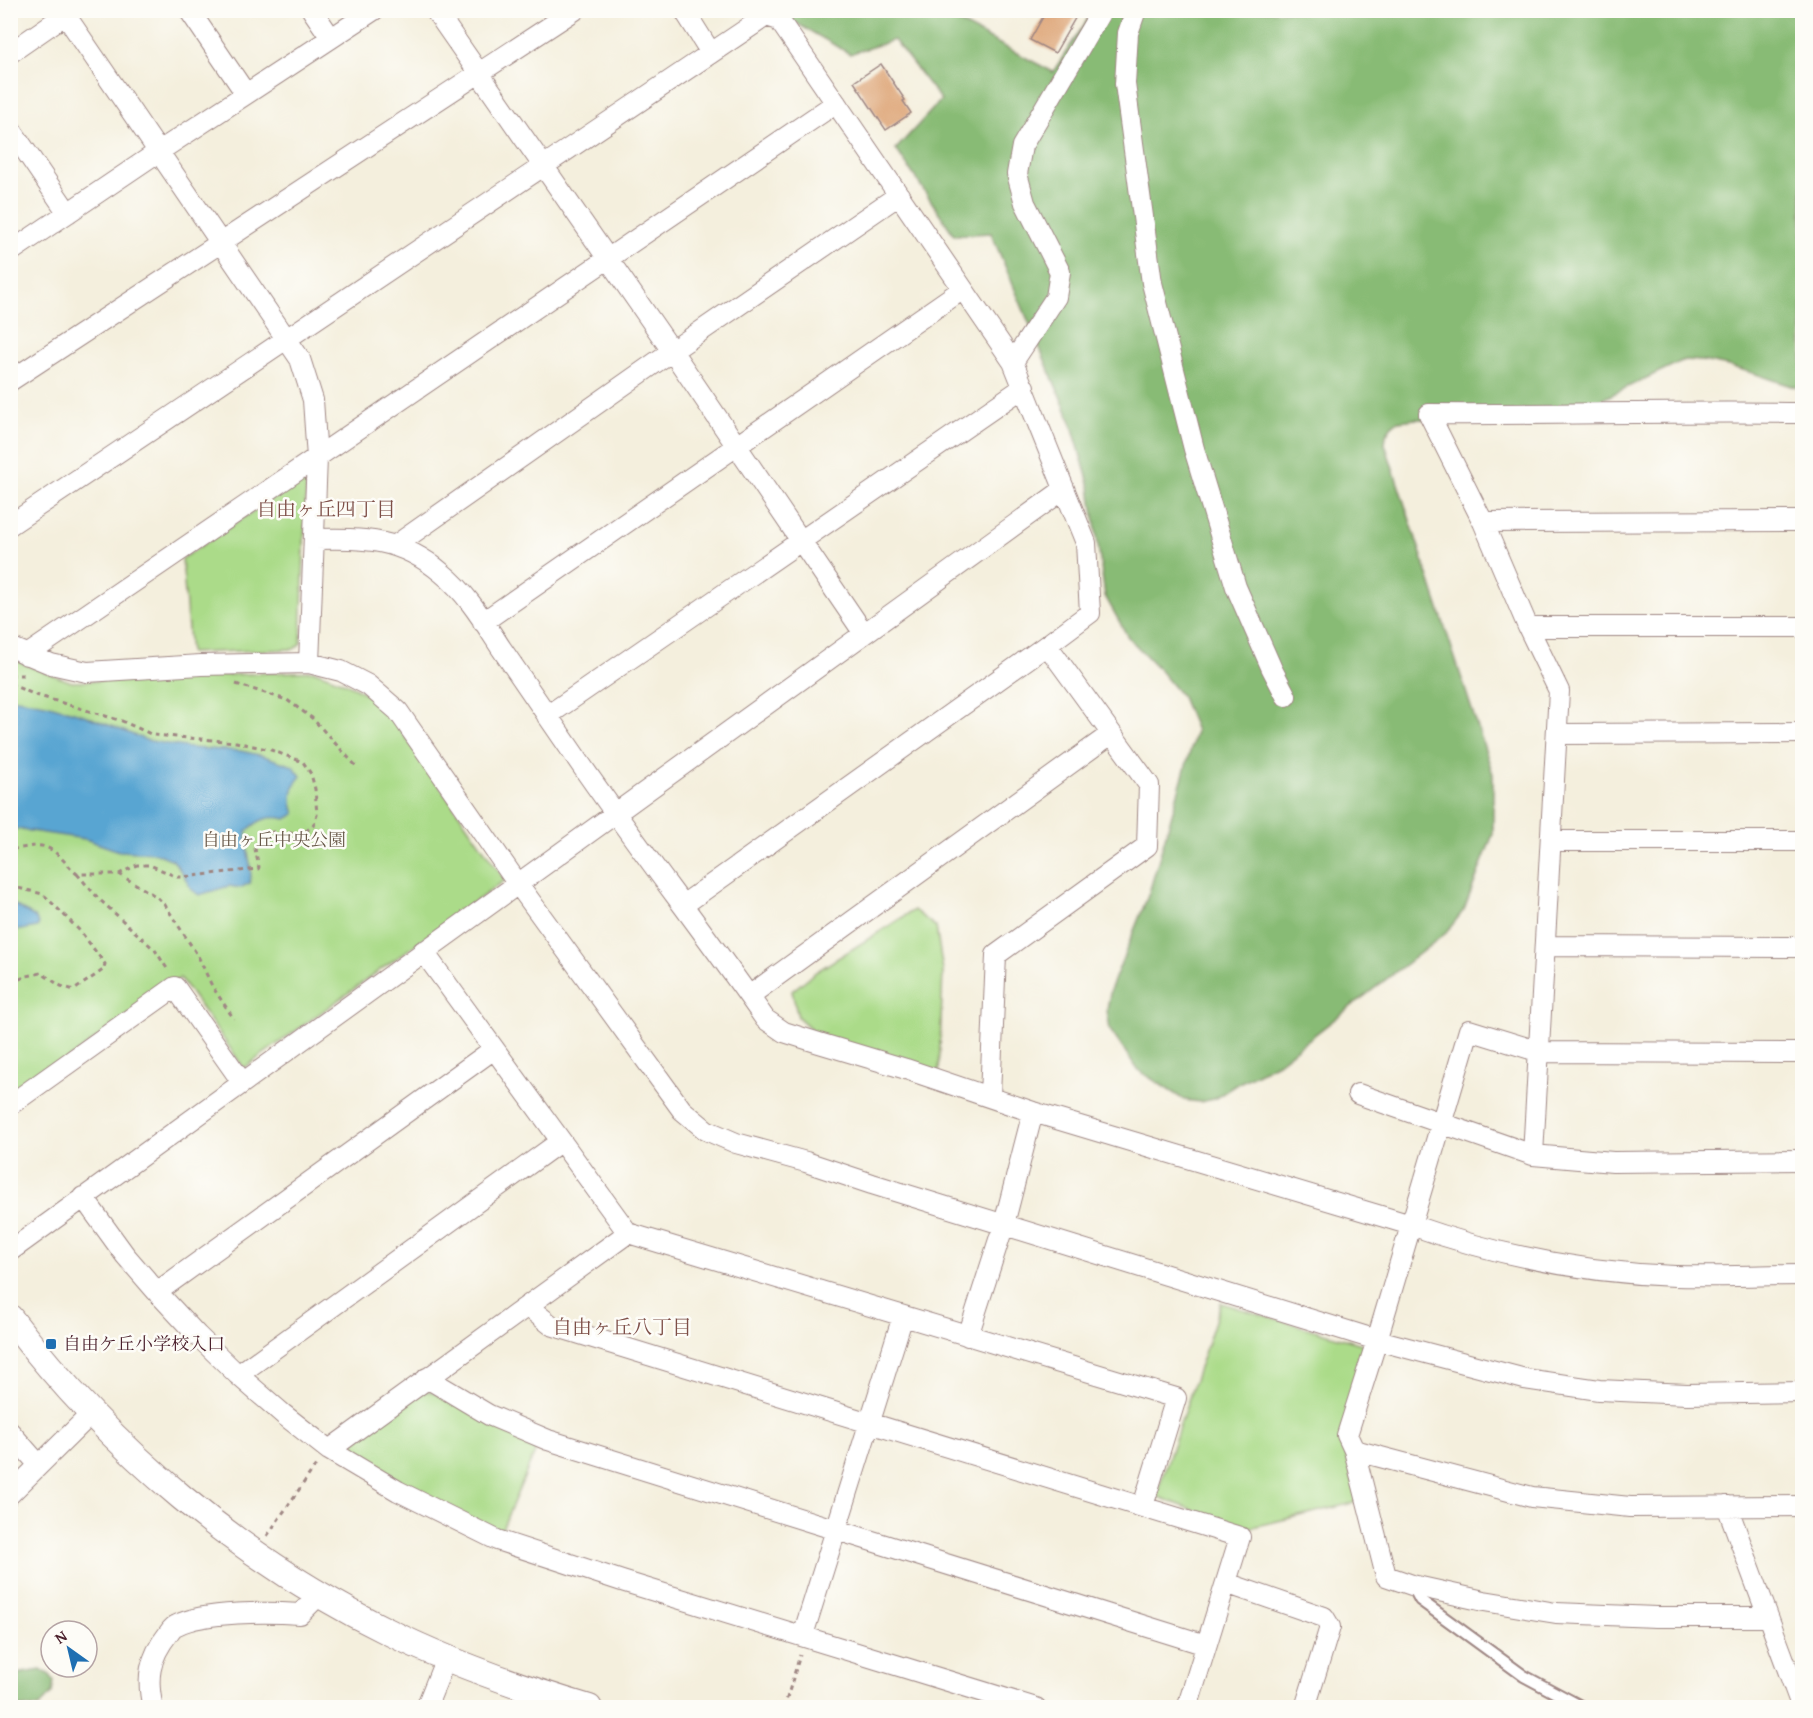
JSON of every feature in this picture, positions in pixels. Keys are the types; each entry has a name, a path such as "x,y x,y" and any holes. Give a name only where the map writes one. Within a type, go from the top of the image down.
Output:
{"street":[{"path":"189,10 246,94"},
{"path":"312,10 331,38"},
{"path":"10,252 374,10"},
{"path":"435,10 672,351 863,632"},
{"path":"10,381 575,10"},
{"path":"684,10 711,53"},
{"path":"1013,362 1056,297 1060,272 1025,203 1017,174 1022,146 1102,10"},
{"path":"1136,10 1128,33 1125,84 1152,283 1194,449 1236,586 1286,696"},
{"path":"10,53 66,12 158,152 300,359 313,400 317,458 309,663"},
{"path":"10,525 766,16 779,20 1013,362 1086,543 1090,613 683,905"},
{"path":"19,651 317,458 836,103"},
{"path":"10,128 68,213"},
{"path":"396,545 899,195"},
{"path":"483,622 963,289"},
{"path":"547,716 1024,387"},
{"path":"1533,1155 1559,691 1528,627 1483,522 1429,414 1803,412"},
{"path":"10,1251 423,951 615,815 863,632 1063,490"},
{"path":"1483,522 1803,521"},
{"path":"314,539 362,538 396,545 418,556 442,573 460,590 615,815 765,1019 784,1032 990,1096 1033,1112 1515,1257 1587,1268 1674,1276 1803,1275"},
{"path":"1528,627 1803,627"},
{"path":"990,1096 996,955 1147,846 1149,785 1047,645"},
{"path":"19,651 68,669 87,672 201,665 309,663 341,671 368,685 398,711 518,884 682,1110 706,1130 736,1143 806,1162 1377,1340 1525,1379 1599,1390 1687,1394 1803,1392"},
{"path":"1558,734 1803,733"},
{"path":"749,996 1111,734"},
{"path":"1551,841 1803,841"},
{"path":"1546,946 1803,947"},
{"path":"423,951 628,1233 1176,1398 1143,1506"},
{"path":"10,1105 175,987 242,1082"},
{"path":"1768,1617 1656,1617 1556,1612 1412,1585 1386,1576 1354,1450 1347,1434 1469,1030 1540,1052 1803,1053"},
{"path":"157,1292 494,1049"},
{"path":"1358,1094 1533,1155 1613,1162 1803,1160"},
{"path":"968,1336 1004,1224 1033,1112"},
{"path":"238,1375 561,1141"},
{"path":"83,1197 125,1255 157,1292 238,1375 329,1450 398,1491 497,1540 622,1581 1036,1707"},
{"path":"329,1450 628,1233"},
{"path":"527,1306 551,1325 1240,1537 1187,1707"},
{"path":"804,1636 868,1423 903,1316"},
{"path":"10,1318 92,1414 140,1462 191,1506 255,1554 388,1632 491,1676 589,1707"},
{"path":"427,1378 489,1415 548,1440 1206,1645"},
{"path":"10,1494 92,1414"},
{"path":"10,1432 39,1466"},
{"path":"1354,1450 1532,1497 1630,1506 1803,1506"},
{"path":"1727,1506 1802,1707"},
{"path":"1226,1582 1324,1617 1329,1627 1305,1707"},
{"path":"153,1707 150,1688 151,1662 160,1643 175,1625 194,1619 266,1612 300,1614 320,1594"},
{"path":"426,1707 446,1658"}],"lane":[{"path":"1412,1585 1420,1600 1524,1676 1584,1707"}],"path":[{"path":"230,682 287,700 312,718 357,767"},
{"path":"10,684 36,695 122,721 153,735 236,742 272,750 303,762 311,774 317,815 313,826 302,834 273,832 262,836 255,849 258,869 182,877 150,865 137,865 119,874 77,874"},
{"path":"10,849 23,849 31,846 45,847 56,852 99,899 155,950 172,976 175,987"},
{"path":"119,874 157,897 165,905 198,956 212,986 234,1019"},
{"path":"10,886 43,894 81,932 105,964 103,970 74,990 61,986 41,973 10,983"},
{"path":"255,1554 323,1455 329,1450"},
{"path":"784,1707 804,1636"}],"green space":[{"path":"775,11 937,11 1053,72 1093,11 1802,11 1802,389 1729,366 1684,360 1565,417 1530,426 1416,419 1398,421 1391,427 1386,435 1385,444 1493,774 1493,834 1464,910 1446,933 1278,1063 1214,1099 1200,1102 1184,1100 1138,1070 1110,1030 1107,1010 1111,988 1149,893 1196,731 1182,697 1128,637 1105,596 1090,487 1071,422 991,233 954,235 896,149 941,100 894,40 850,54"},
{"path":"299,481 306,484 301,643 294,649 190,653 182,559"},
{"name":"自由ヶ丘中央公園","path":"10,657 72,682 315,671 347,684 365,694 391,716 505,880 244,1068 180,978 11,1100"},
{"path":"914,910 936,927 943,971 939,1072 821,1038 798,1017 792,991 814,973"},
{"path":"1221,1303 1369,1346 1341,1435 1358,1502 1244,1529 1156,1496"},
{"path":"425,1391 432,1392 538,1445 501,1531 460,1514 347,1453 347,1446"},
{"path":"39,1670 39,1679 53,1679 54,1681 52,1693 39,1707 11,1707 11,1675"}],"water":[{"path":"11,698 46,704 84,715 146,740 190,748 241,751 293,766 301,776 292,794 295,814 286,819 265,819 247,831 250,883 240,888 229,886 199,895 191,889 173,860 156,853 119,851 85,839 11,828"},
{"path":"10,902 35,917 39,924 37,927 11,929"}],"building":[{"path":"1047,10 1073,10 1078,13 1055,53 1030,40"},
{"path":"881,64 911,113 886,130 854,82"}],"place":[{"name":"自由ケ丘小学校入口","path":"51,1344"}],"district":[{"name":"自由ヶ丘四丁目","path":"326,509"},
{"name":"自由ヶ丘八丁目","path":"622,1327"}]}
